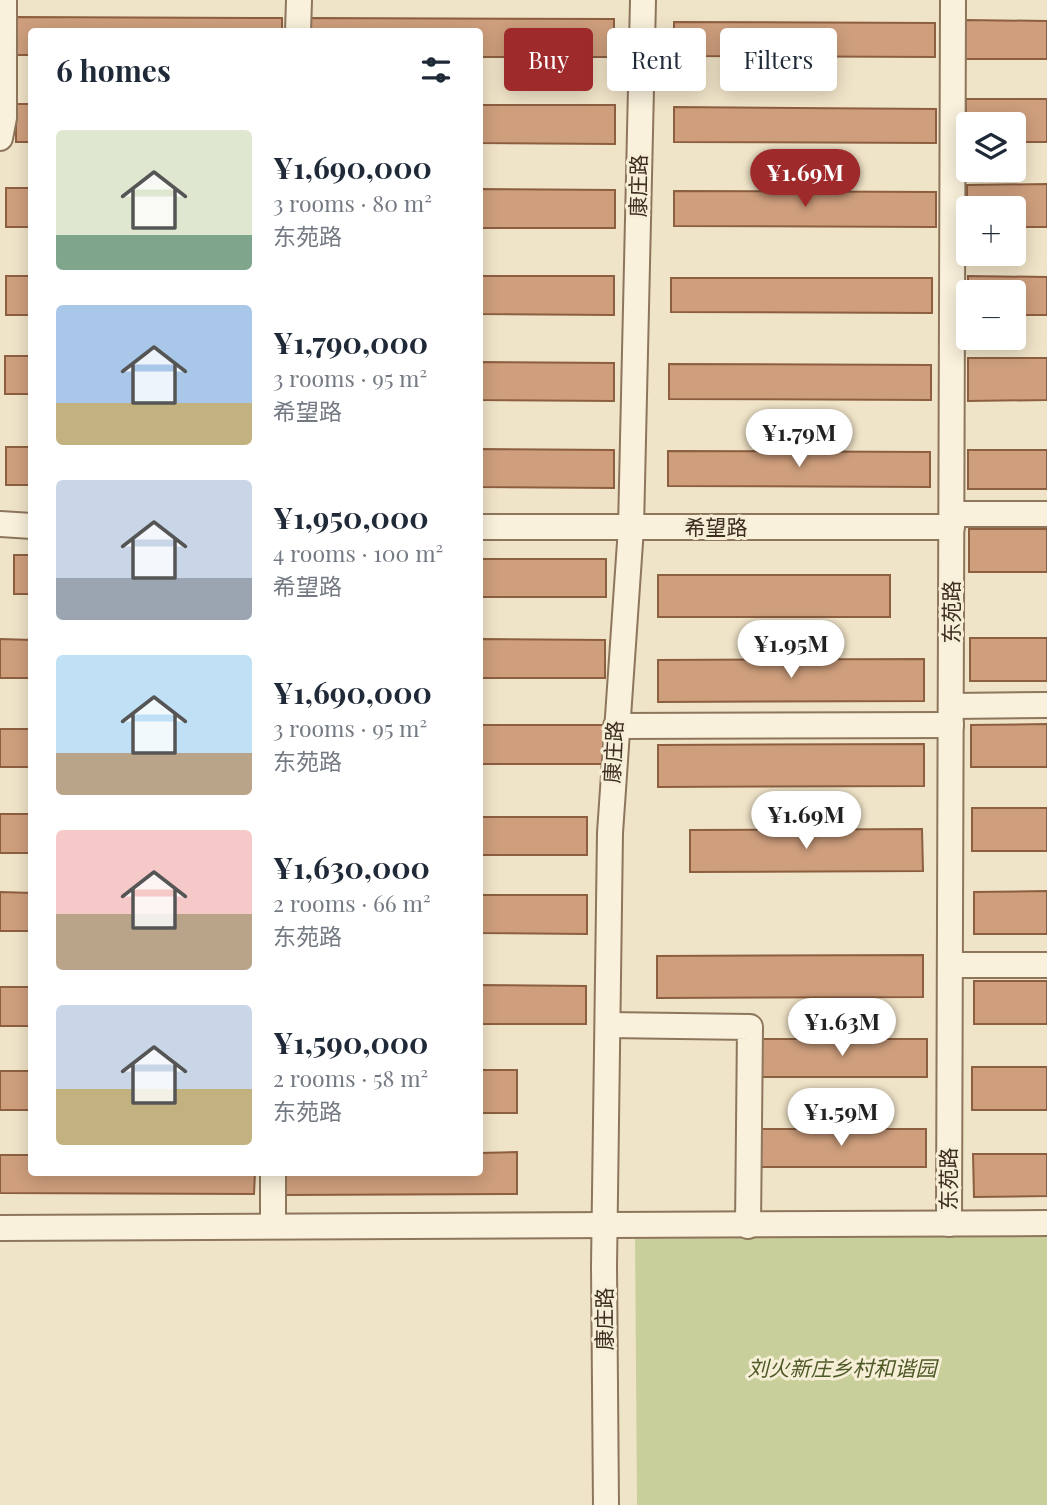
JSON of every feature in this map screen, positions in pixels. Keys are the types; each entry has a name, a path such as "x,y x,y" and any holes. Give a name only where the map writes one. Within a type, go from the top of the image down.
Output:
{"street":[{"path":"0,138 4,118 4,0"},
{"path":"298,28 299,0"},
{"name":"康庄路","path":"606,1505 610,833 631,528 643,0"},
{"name":"东苑路","path":"948,1223 953,0"},
{"name":"希望路","path":"483,527 631,528 952,521 1047,514"},
{"path":"0,524 28,526"},
{"path":"616,726 951,716 1047,705"},
{"path":"950,965 1047,965"},
{"path":"608,1025 750,1027 748,1226"},
{"path":"273,1176 273,1225"},
{"path":"0,1228 1047,1223"}],"green space":[{"name":"刘火新庄乡村和谐园","path":"1047,1232 1047,1505 637,1505 635,1234"}],"building":[{"path":"16,17 282,18 282,28 28,28 28,55 16,55"},
{"path":"311,18 614,19 614,28 607,28 607,57 593,57 593,28 504,28 504,57 483,57 483,28 311,28"},
{"path":"965,20 1047,21 1047,59 964,59"},
{"path":"674,22 935,23 935,57 837,57 837,28 720,28 720,56 706,56 706,28 674,28"},
{"path":"966,99 1047,99 1047,142 1026,142 1026,112 966,112"},
{"path":"16,104 28,104 28,142 16,142"},
{"path":"483,105 615,105 615,144 483,143"},
{"path":"674,107 936,109 936,143 674,142"},
{"path":"1047,184 1047,227 1026,227 1026,196 967,196 967,185"},
{"path":"6,188 28,188 28,227 6,227"},
{"path":"483,189 615,190 615,228 483,228"},
{"path":"674,191 936,192 936,227 674,226"},
{"path":"6,276 28,276 28,315 6,315"},
{"path":"483,276 614,276 614,315 483,314"},
{"path":"968,276 1047,277 1047,315 1026,315 1026,280 968,280"},
{"path":"671,278 932,278 932,313 671,312"},
{"path":"5,356 28,356 28,394 5,394"},
{"path":"968,358 1047,358 1047,400 968,401"},
{"path":"483,362 614,363 614,401 483,400"},
{"path":"669,364 931,365 931,400 669,399"},
{"path":"6,447 28,447 28,485 6,485"},
{"path":"483,449 614,450 614,488 483,487"},
{"path":"968,450 1047,450 1047,489 968,489"},
{"path":"668,451 930,452 930,487 668,486"},
{"path":"969,529 1047,529 1047,572 969,572"},
{"path":"14,555 28,555 28,594 14,594"},
{"path":"483,559 606,559 606,597 483,597"},
{"path":"658,575 890,575 890,617 658,617"},
{"path":"970,638 1047,638 1047,681 970,681"},
{"path":"0,639 28,640 28,678 0,678"},
{"path":"483,639 605,640 605,678 483,678"},
{"path":"924,659 924,701 658,702 658,660"},
{"path":"1047,724 1047,767 971,767 971,725"},
{"path":"483,725 604,725 604,764 483,764"},
{"path":"0,729 28,729 28,767 0,767"},
{"path":"924,744 924,786 658,787 658,745"},
{"path":"972,808 1047,808 1047,851 972,851"},
{"path":"0,814 28,814 28,853 0,853"},
{"path":"483,817 587,817 587,855 483,855"},
{"path":"922,829 923,871 690,872 690,830"},
{"path":"1047,891 1047,934 974,934 974,892"},
{"path":"0,892 28,893 28,931 0,931"},
{"path":"483,895 587,895 587,934 483,933"},
{"path":"923,955 923,997 657,998 657,956"},
{"path":"974,981 1047,981 1047,1024 974,1024"},
{"path":"483,985 586,986 586,1024 483,1024"},
{"path":"0,987 28,987 28,1026 0,1026"},
{"path":"758,1039 927,1039 927,1077 758,1077"},
{"path":"972,1067 1047,1067 1047,1110 972,1110"},
{"path":"483,1070 517,1070 517,1113 483,1113"},
{"path":"0,1071 28,1071 28,1110 0,1110"},
{"path":"757,1129 926,1129 926,1167 757,1167"},
{"path":"517,1152 517,1194 285,1195 285,1176 483,1176 483,1153"},
{"path":"973,1154 1047,1154 1047,1196 974,1197"},
{"path":"0,1155 28,1155 28,1176 255,1176 254,1194 0,1193"}]}
